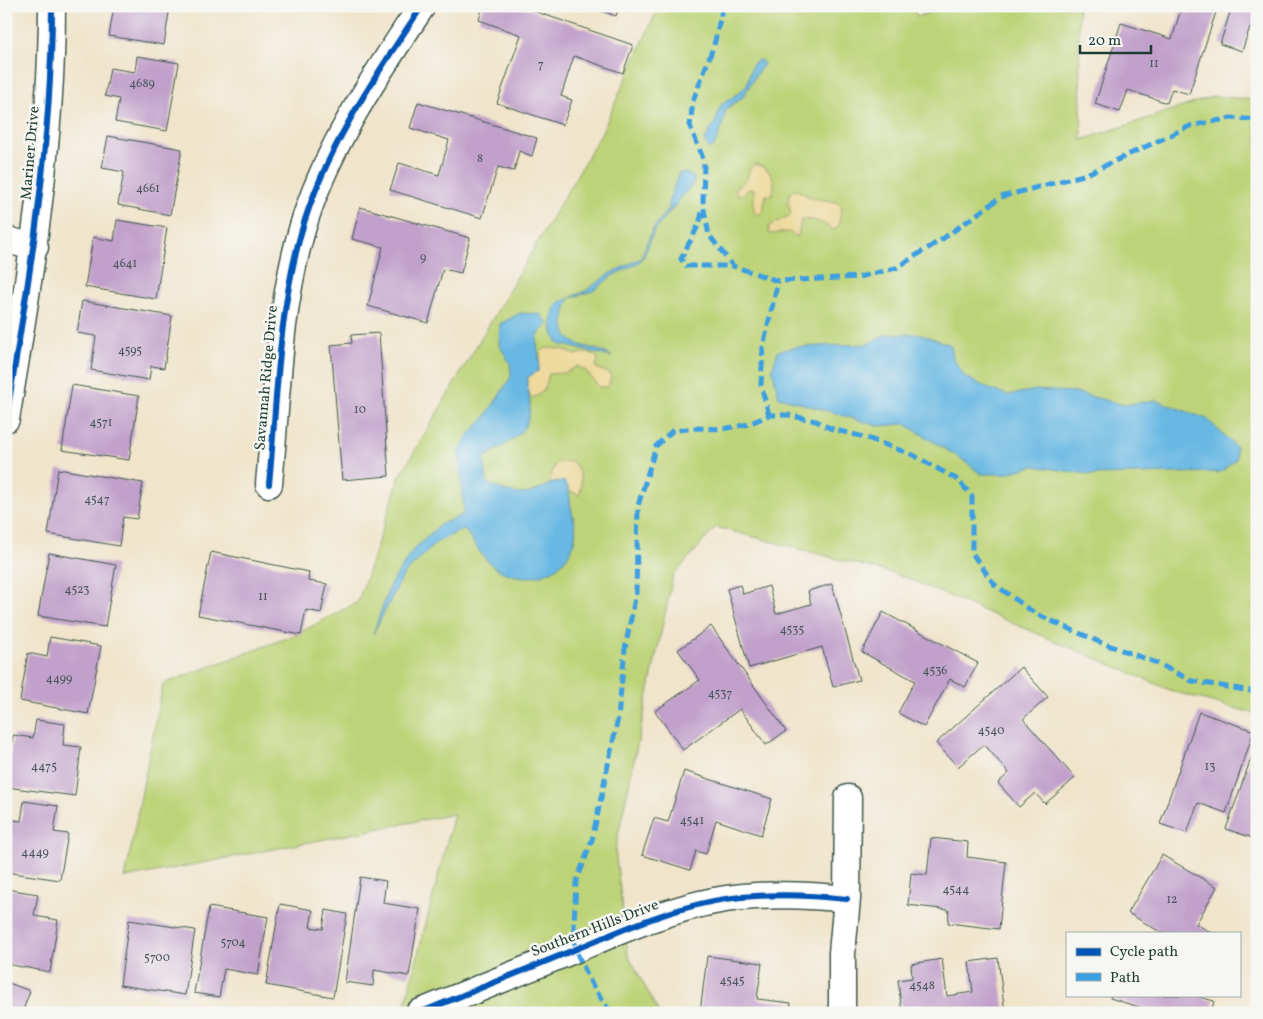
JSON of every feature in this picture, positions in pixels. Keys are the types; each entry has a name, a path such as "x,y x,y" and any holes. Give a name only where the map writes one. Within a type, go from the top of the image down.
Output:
{"street":[{"name":"Mariner Drive","path":"6,419 35,247 52,65 52,6"},
{"name":"Savannah Ridge Drive","path":"269,484 280,338 291,275 302,231 318,187 340,139 422,6"},
{"path":"6,240 35,247"},
{"path":"842,1013 842,953 847,899 848,798"},
{"name":"Southern Hills Drive","path":"419,1013 631,926 674,911 714,901 758,896 812,895 847,899"}],"green space":[{"path":"659,6 913,6 917,17 948,6 1078,6 1082,140 1215,96 1257,100 1257,714 1175,692 899,575 716,527 673,576 615,850 628,954 659,1013 403,1013 454,814 125,878 163,684 295,635 358,602 400,476 600,136"}],"sand":[{"path":"755,164 766,168 772,176 774,185 772,196 766,195 763,212 758,215 754,212 754,189 749,189 742,195 737,194 735,188 747,179 750,168"},
{"path":"795,189 812,198 836,202 842,206 838,227 834,230 819,222 801,220 798,237 788,232 769,234 769,226 791,215 788,202 790,193"},
{"path":"546,348 562,349 575,355 584,353 593,355 598,358 596,368 611,374 610,382 607,387 599,387 586,371 578,366 565,373 549,374 544,389 532,398 525,387 528,377 538,371 541,352"},
{"path":"572,461 580,477 581,487 579,495 571,492 565,482 556,481 549,483 554,467 559,462"}],"water":[{"path":"758,60 762,61 764,65 743,97 726,109 723,124 714,147 709,148 704,141 716,121 720,106 741,91 747,84 752,65"},
{"path":"679,173 687,173 694,178 694,182 654,231 644,256 638,263 612,276 593,291 570,298 568,303 564,323 567,335 571,340 612,357 559,344 552,329 554,313 558,303 587,290 609,274 641,258 652,230 670,207 668,203"},
{"path":"520,313 540,314 549,324 538,335 538,371 528,377 527,384 530,404 526,423 516,437 484,458 487,483 507,491 523,494 534,492 555,482 565,482 569,492 576,530 571,549 557,567 547,573 525,577 513,575 501,571 490,563 464,529 437,542 404,574 373,634 390,585 413,550 441,524 464,514 459,454 468,435 484,419 511,377 510,363 499,345 500,324"},
{"path":"888,334 920,334 951,345 953,358 965,377 1008,395 1036,390 1074,392 1124,405 1155,400 1207,419 1236,447 1236,459 1221,472 1094,475 1033,466 1004,474 981,474 963,460 905,424 879,426 779,397 772,369 778,351 797,347 867,344"}],"building":[{"path":"114,6 170,6 164,45 109,36"},
{"path":"483,6 519,6 633,45 623,73 574,56 561,96 572,100 563,125 497,103 521,35 479,20"},
{"path":"587,6 619,6 616,16"},
{"path":"1182,6 1218,6 1189,94 1172,89 1167,103 1128,90 1120,112 1095,104 1121,23 1172,39"},
{"path":"1232,6 1257,6 1257,30 1250,27 1242,51 1220,44"},
{"path":"137,56 179,63 167,131 115,122 119,99 105,96 110,68 135,72"},
{"path":"418,102 537,138 532,156 519,151 514,171 498,167 482,218 390,190 399,163 439,175 449,140 410,128"},
{"path":"108,136 182,149 170,215 118,205 124,172 102,168"},
{"path":"360,207 470,238 461,273 443,269 428,323 368,306 383,247 352,239"},
{"path":"117,220 167,228 156,299 85,287 93,237 114,241"},
{"path":"82,301 172,316 164,368 151,366 149,380 91,370 96,336 77,333"},
{"path":"379,333 389,476 342,480 331,345 352,343 351,335"},
{"path":"72,385 139,396 129,460 62,450"},
{"path":"58,469 143,483 137,519 123,517 119,546 48,534"},
{"path":"211,552 309,572 308,581 327,584 321,613 306,610 301,635 198,615"},
{"path":"49,553 116,565 105,627 38,616"},
{"path":"832,584 859,680 833,687 822,647 749,668 727,589 740,585 743,594 769,586 776,614 811,604 808,591"},
{"path":"883,612 978,663 965,687 950,679 924,727 898,713 915,681 862,652"},
{"path":"711,626 786,731 766,745 740,709 683,750 655,711 700,680 678,650"},
{"path":"50,637 101,646 88,714 20,701 28,653 47,657"},
{"path":"1021,667 1048,697 1023,719 1075,778 1045,804 1035,793 1019,807 998,783 1009,773 984,744 958,767 936,743"},
{"path":"1199,712 1254,731 1226,813 1198,803 1187,833 1160,824"},
{"path":"36,720 65,724 63,745 81,747 75,796 6,787 13,735 33,738"},
{"path":"1256,744 1257,826 1253,838 1226,829"},
{"path":"684,771 772,799 761,835 716,820 706,854 696,851 690,870 642,855 654,818 668,822"},
{"path":"24,801 58,806 54,832 68,834 60,880 6,872 6,819 21,821"},
{"path":"931,838 968,842 967,857 1006,862 999,929 948,923 949,910 908,905 911,873 927,875"},
{"path":"1162,855 1217,887 1196,924 1210,932 1160,932 1128,913"},
{"path":"360,877 386,881 383,903 420,909 409,976 374,970 373,986 345,982"},
{"path":"6,889 38,894 34,916 58,920 50,972 6,964"},
{"path":"280,904 313,910 310,927 323,929 326,910 347,914 333,997 266,985"},
{"path":"209,907 268,917 258,975 224,969 219,997 194,993"},
{"path":"129,920 195,930 185,995 120,985"},
{"path":"707,956 762,963 757,999 791,1003 790,1013 700,1013"},
{"path":"998,958 1005,1013 902,1013 898,980 912,978 911,964 942,959 947,996 973,992 969,962"},
{"path":"6,982 30,991 22,1013 6,1013"},
{"path":"1111,996 1196,996 1214,1001 1211,1013 1158,1013 1110,998"},
{"path":"1107,1008 1124,1012 1124,1013 1106,1013"}],"marked path":[{"path":"723,6 714,45 693,101 690,126 704,161 703,205 709,235 733,266 778,281 859,277 896,268 941,240 1001,197 1087,174 1190,126 1231,118 1257,120"},
{"path":"702,212 701,218 681,259 686,266 733,266"},
{"path":"769,415 761,385 763,347 778,281"},
{"path":"611,1013 591,983 575,949 576,883 592,840 618,718 625,649 636,593 638,506 656,446 672,431 695,428 723,429 749,424 769,415 788,415 816,421 832,429 864,437 913,455 958,480 972,496 972,553 994,584 1036,614 1097,641 1157,663 1192,681 1257,692"}],"cycle path":[{"path":"6,419 31,265 44,162 51,58 52,6"},
{"path":"269,484 283,326 287,295 301,233 323,173 352,115 422,6"},
{"path":"419,1013 630,927 697,905 731,898 764,896 797,895 847,899"}]}
